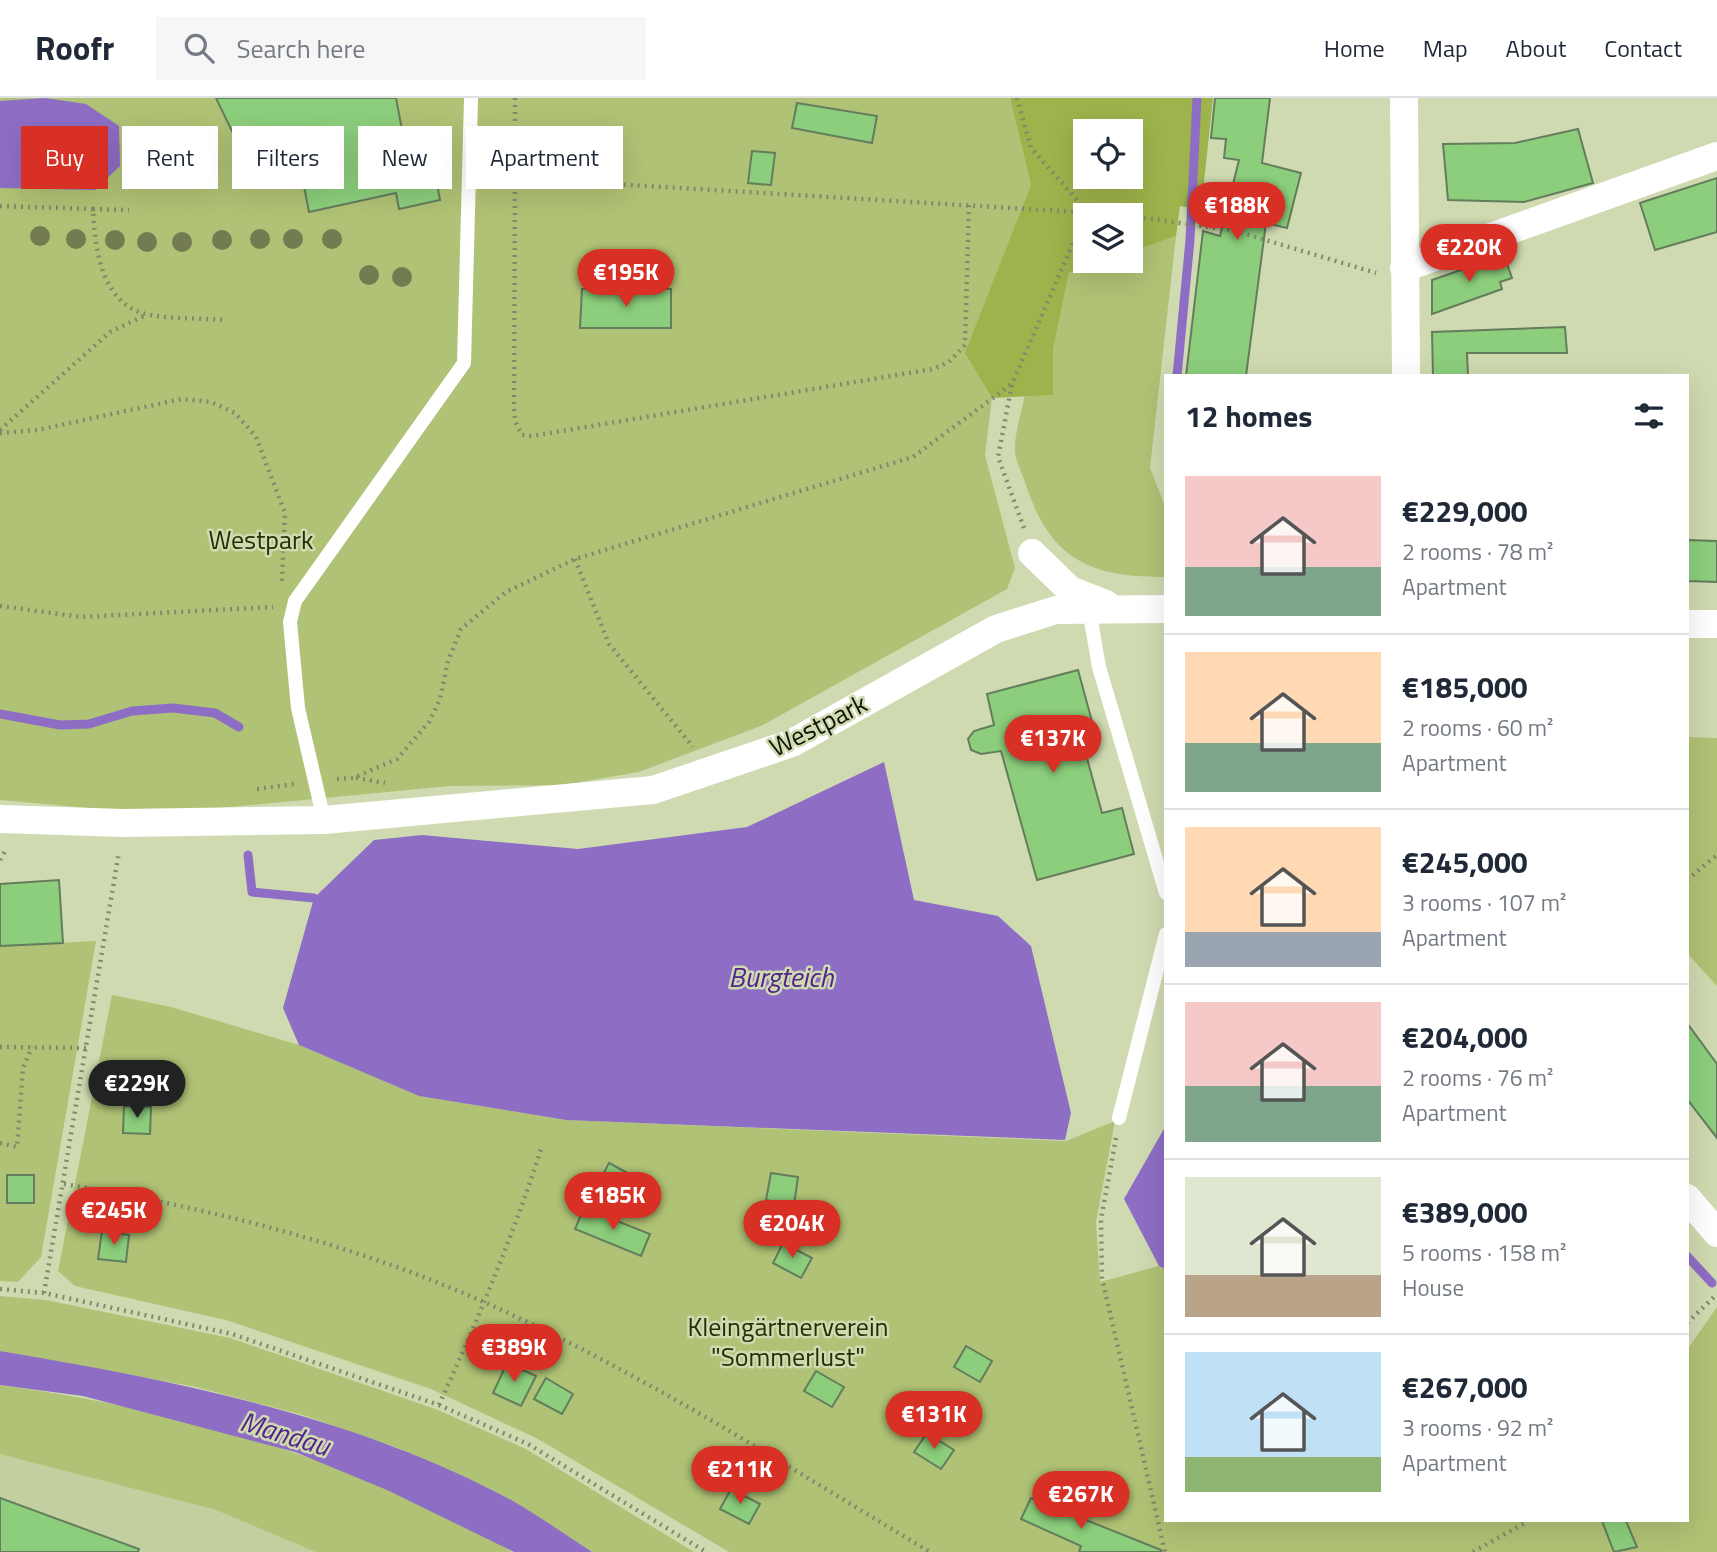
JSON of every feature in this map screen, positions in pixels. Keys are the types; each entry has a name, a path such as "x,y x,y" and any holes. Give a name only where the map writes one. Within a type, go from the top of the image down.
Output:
{"street":[{"path":"1404,98 1406,374"},
{"path":"1405,268 1717,156"},
{"path":"1032,553 1070,590 1118,608"},
{"name":"Westpark","path":"0,818 123,823 324,820 653,790 792,743 996,629 1056,610 1164,608"},
{"path":"1689,624 1717,624"},
{"path":"1689,1200 1717,1233"}],"lane":[{"path":"324,820 313,782 298,708 290,622 295,601 464,363 471,98"},
{"path":"1089,609 1099,667 1164,886"},
{"path":"1119,1118 1164,942"}],"path":[{"path":"515,98 515,126"},
{"path":"1017,98 1031,148 1080,203"},
{"path":"623,184 1073,210"},
{"path":"515,189 514,406 518,430 522,435 532,436 933,369 949,362 965,345 967,336 969,205"},
{"path":"0,206 129,210"},
{"path":"93,209 100,268 120,300 147,314 226,320"},
{"path":"1143,217 1232,230 1379,274 1405,268"},
{"path":"1032,553 998,457 1012,384 1073,243"},
{"path":"0,431 110,332 147,314"},
{"path":"353,778 397,759 429,722 440,699 448,661 461,629 506,592 575,559 914,457 1012,384"},
{"path":"0,431 37,430 182,399 211,402 235,413 256,438 285,513 281,606 290,622"},
{"path":"575,559 609,644 701,756"},
{"path":"0,606 82,617 281,606"},
{"path":"247,791 353,778 389,783"},
{"path":"44,1293 88,1048 123,823"},
{"path":"1689,878 1717,855"},
{"path":"0,1047 88,1048"},
{"path":"0,1143 17,1146 23,1068 32,1047"},
{"path":"1119,1118 1101,1219 1102,1278 1165,1552"},
{"path":"439,1405 486,1302 541,1149"},
{"path":"64,1184 154,1199 283,1230 369,1258 486,1302 622,1370 930,1552"},
{"path":"0,1289 44,1293 232,1334 439,1405 528,1444 706,1552"},
{"path":"1689,1321 1717,1293"},
{"path":"1473,1552 1526,1522"}],"shaded area":[{"path":"0,1454 216,1510 316,1552 0,1552"}],"green space":[{"name":"Westpark","path":"0,98 1010,98 1031,185 966,353 992,398 985,455 1015,568 1007,589 763,725 639,772 563,785 450,786 156,814 0,800"},
{"path":"1010,98 1213,98 1201,210 1180,206 1176,236 1143,248 1143,203 1073,203 1073,272 1069,273 1053,350 1053,395 992,398 965,353 1031,185"},
{"path":"1176,236 1150,468 1164,503 1164,577 1116,573 1096,568 1078,560 1062,548 1037,513 1017,461 1015,445 1025,394 1053,395 1053,350 1069,273 1143,273 1143,248"},
{"path":"1689,737 1717,738 1717,986 1689,955"},
{"path":"96,941 41,1257 18,1282 0,1281 0,946"},
{"name":"Kleingärtnerverein \"Sommerlust\"","path":"112,995 171,1007 299,1045 419,1096 566,1120 1066,1141 1115,1121 1096,1222 1100,1282 1159,1266 1164,1268 1164,1522 1689,1522 1689,1347 1717,1307 1717,1552 729,1552 538,1439 431,1389 226,1320 75,1286 58,1271"},
{"path":"0,1296 46,1300 230,1338 438,1410 526,1449 694,1552 592,1552 499,1493 398,1448 303,1415 196,1387 0,1351"},
{"path":"0,1385 133,1408 265,1443 392,1490 453,1519 512,1552 316,1552 216,1510 0,1454"}],"water":[{"path":"45,98 86,104 119,126 120,166 108,178 108,126 21,126 21,188 0,188 0,101"},
{"name":"Burgteich","path":"884,762 914,900 998,916 1031,946 1071,1113 1065,1140 566,1120 419,1096 299,1045 283,1008 314,898 374,840 422,835 578,849 747,827"},
{"path":"1164,1129 1164,1268 1159,1266 1124,1199"},
{"name":"Mandau","path":"0,1351 128,1374 255,1403 378,1441 439,1465 498,1493 592,1552 514,1552 387,1490 295,1452 83,1396 0,1385"}],"building":[{"path":"216,98 396,98 401,126 358,126 358,189 438,189 440,200 399,209 396,193 309,212 305,189 344,189 344,126 232,126 232,131"},
{"path":"1215,98 1270,98 1262,163 1301,173 1287,228 1266,223 1246,374 1186,374 1203,231 1220,236 1239,160 1224,158 1226,139 1211,138"},
{"path":"797,103 877,116 872,143 792,128"},
{"path":"1578,129 1593,183 1524,202 1448,200 1443,144 1515,143"},
{"path":"752,151 775,153 771,185 748,183"},
{"path":"1717,178 1717,232 1655,250 1640,203"},
{"path":"1504,255 1512,278 1500,282 1502,289 1432,314 1432,280"},
{"path":"582,289 671,289 671,328 580,328"},
{"path":"1565,327 1567,353 1467,353 1468,374 1433,374 1432,332"},
{"path":"1689,540 1717,541 1717,582 1689,581"},
{"path":"1078,670 1096,736 1082,740 1102,813 1122,808 1134,854 1037,880 1001,751 981,754 971,750 968,739 974,731 994,725 987,694"},
{"path":"59,880 63,943 0,946 0,884"},
{"path":"1689,1026 1717,1064 1717,1138 1689,1102"},
{"path":"124,1106 151,1107 150,1134 123,1133"},
{"path":"609,1163 633,1176 620,1200 596,1187"},
{"path":"771,1173 798,1177 794,1205 766,1200"},
{"path":"7,1175 34,1175 34,1203 7,1203"},
{"path":"584,1208 650,1234 641,1256 575,1229"},
{"path":"102,1231 129,1235 126,1262 98,1259"},
{"path":"783,1243 812,1258 801,1278 773,1263"},
{"path":"966,1346 992,1361 980,1382 954,1367"},
{"path":"507,1363 536,1376 521,1406 493,1393"},
{"path":"816,1371 844,1387 832,1407 804,1391"},
{"path":"546,1378 573,1394 562,1414 534,1399"},
{"path":"927,1433 954,1450 941,1469 914,1452"},
{"path":"731,1489 760,1504 749,1524 720,1509"},
{"path":"0,1498 139,1549 138,1552 0,1552"},
{"path":"1031,1498 1161,1552 1079,1552 1081,1546 1021,1519"},
{"path":"1602,1522 1626,1522 1637,1547 1614,1552"}],"waterway":[{"path":"1177,374 1190,240 1197,98"},
{"path":"0,714 60,725 89,724 132,711 173,708 215,713 239,727"},
{"path":"248,855 252,892 314,898"},
{"path":"1689,1258 1712,1283"}]}
